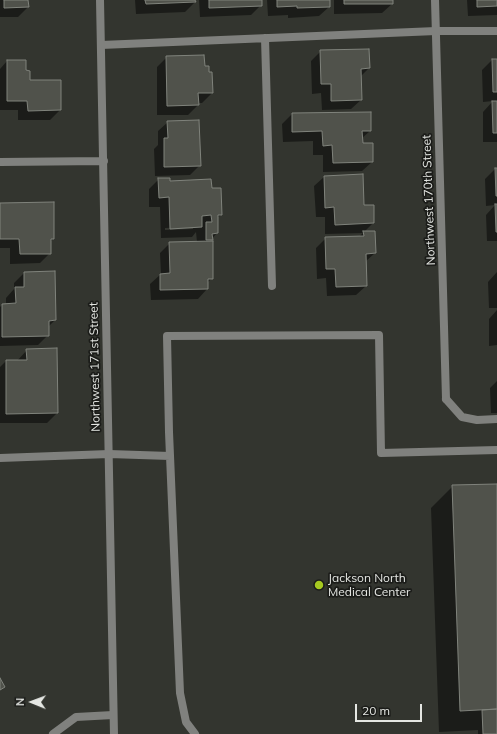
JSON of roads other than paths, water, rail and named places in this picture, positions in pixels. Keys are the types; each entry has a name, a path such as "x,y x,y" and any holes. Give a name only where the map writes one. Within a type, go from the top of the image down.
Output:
{"street":[{"name":"Northwest 171st Street","path":"100,0 114,734"},
{"name":"Northwest 170th Street","path":"435,0 446,399 462,417 477,420 497,419"},
{"path":"101,45 436,31 497,30"},
{"path":"266,38 272,286"},
{"path":"0,162 104,161"},
{"path":"195,734 186,722 180,693 170,456 167,336 379,335 381,453 497,450"},
{"path":"0,458 109,454 170,456"},
{"path":"53,734 76,718 113,715"}],"place":[{"name":"Jackson North Medical Center","path":"319,585"}]}
